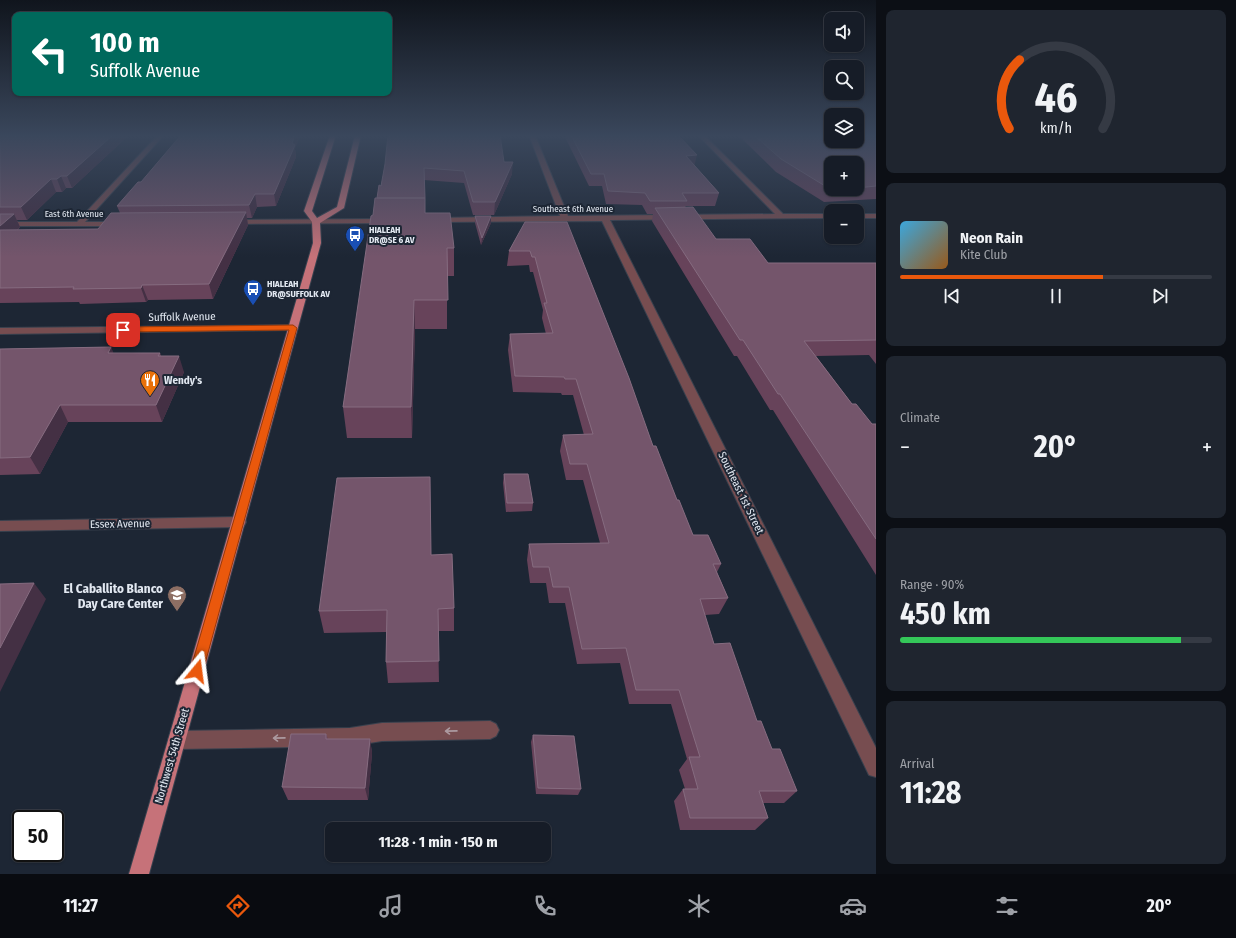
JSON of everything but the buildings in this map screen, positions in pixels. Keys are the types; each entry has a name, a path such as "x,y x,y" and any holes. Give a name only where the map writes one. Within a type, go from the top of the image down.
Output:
{"main road":[{"name":"Northwest 54th Street","path":"139,874 317,242 316,222 308,211 320,176"},
{"path":"316,222 340,208 348,176"}],"street":[{"path":"79,224 124,176"},
{"path":"548,176 565,219"},
{"path":"742,176 782,217"},
{"name":"Southeast 6th Avenue","path":"430,220 824,216"},
{"path":"864,216 876,216"},
{"name":"Southeast 1st Street","path":"606,218 876,768"},
{"path":"225,222 392,221"},
{"name":"East 6th Avenue","path":"0,224 125,224"},
{"name":"Suffolk Avenue","path":"0,331 293,328"},
{"name":"Essex Avenue","path":"0,526 239,522"},
{"path":"177,740 350,737 382,732 490,730"}],"place":[{"name":"HIALEAH DR@SE 6 AV","path":"355,252"},
{"name":"HIALEAH DR@SUFFOLK AV","path":"253,306"},
{"name":"Wendy's","path":"150,397"},
{"name":"El Caballito Blanco Day Care Center","path":"177,612"}],"route":[{"path":"123,330 293,328 197,671"}]}
